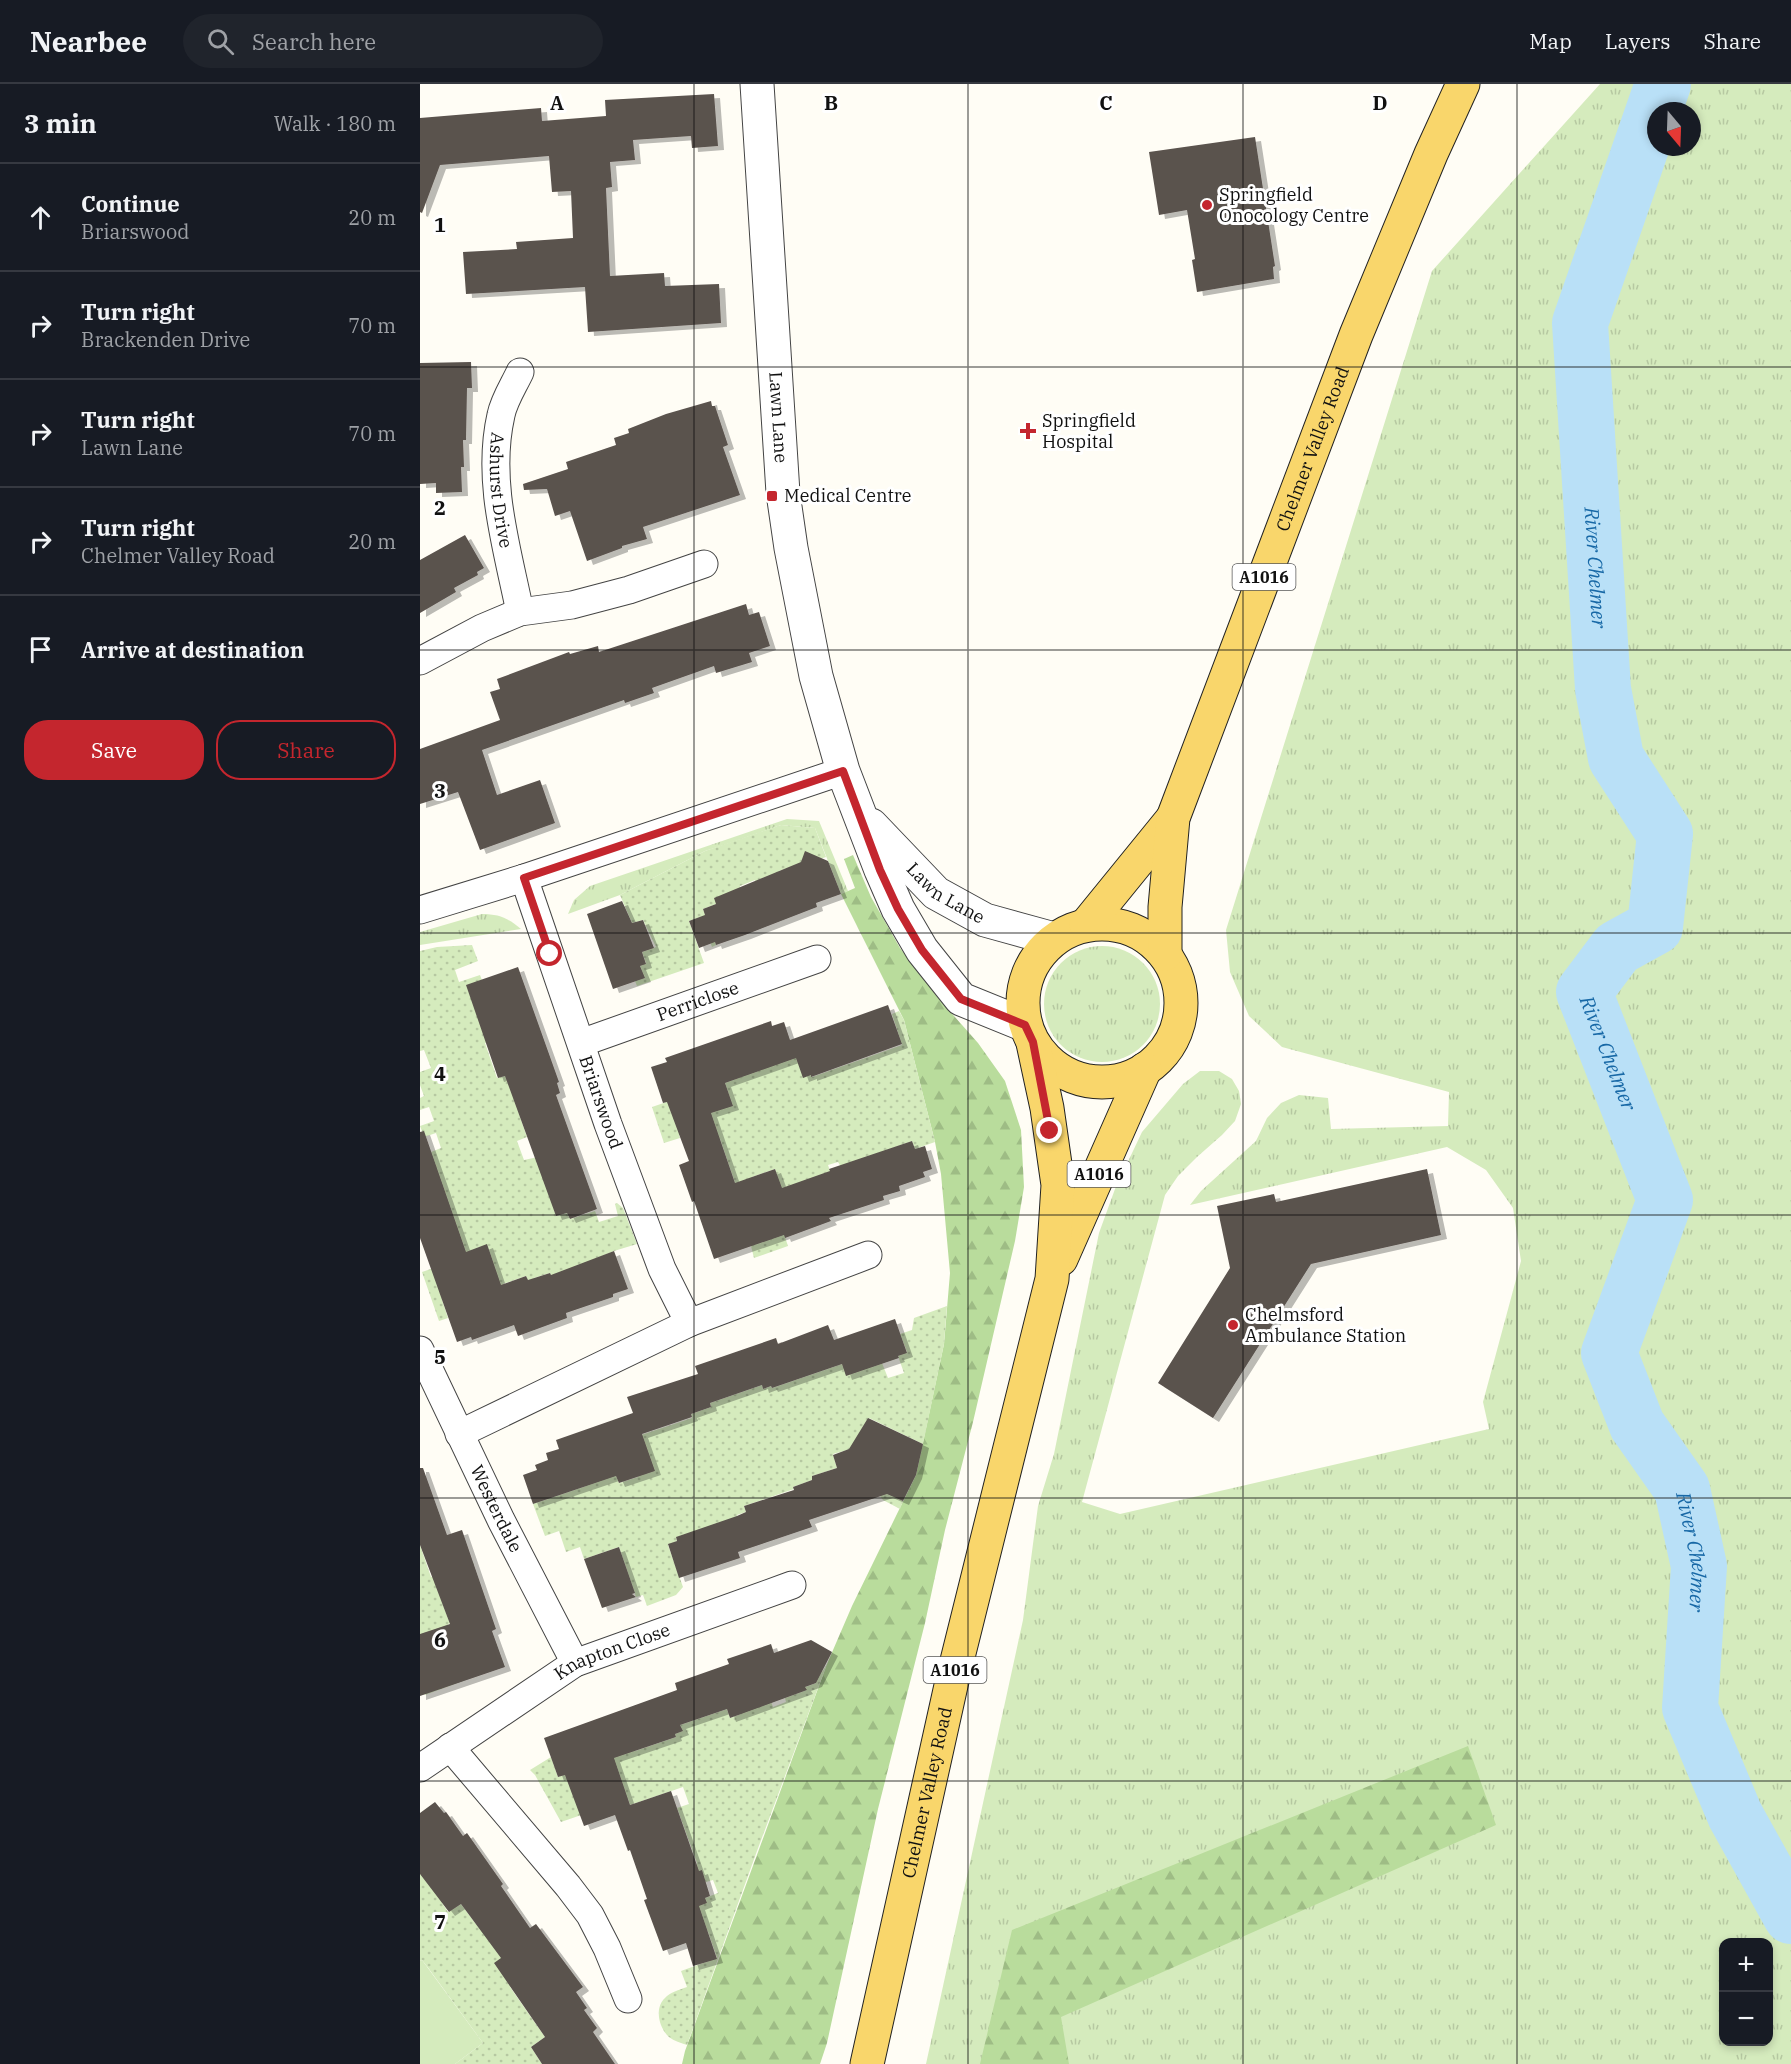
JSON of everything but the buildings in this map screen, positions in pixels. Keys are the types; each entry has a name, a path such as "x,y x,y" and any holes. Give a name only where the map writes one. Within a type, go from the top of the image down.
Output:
{"main road":[{"name":"Chelmer Valley Road","path":"1165,954 1165,907 1173,818 1356,335 1431,154 1463,84"},
{"name":"Chelmer Valley Road","path":"1086,925 1173,818"},
{"name":"A1016","path":"1105,923 1125,927 1143,935 1165,954 1176,974 1180,989 1179,1020 1169,1045 1159,1058 1145,1069 1121,1079 1106,1082 1085,1081 1049,1062 1029,1034 1023,995 1026,978 1032,964 1054,939 1086,925 1105,923"},
{"name":"Chelmer Valley Road","path":"1029,1034 1047,1108 1058,1185 1052,1279"},
{"name":"Chelmer Valley Road","path":"867,2064 952,1681 1052,1279 1145,1069"}],"street":[{"name":"Lawn Lane","path":"757,84 783,493 791,548 816,676 843,771 880,870 898,909 922,950 961,999 1029,1034"},
{"name":"Ashurst Drive","path":"520,372 501,412 495,454 496,493 520,612"},
{"path":"420,661 482,628 520,612 572,605 629,590 704,564"},
{"path":"420,910 524,878 843,771"},
{"name":"Lawn Lane","path":"859,813 936,893 985,920 1054,939"},
{"name":"Briarswood","path":"524,878 608,1124 662,1269 689,1323"},
{"name":"Perriclose","path":"581,1043 817,959"},
{"path":"459,1434 689,1323 868,1255"},
{"name":"Westerdale","path":"420,1350 459,1434 575,1663"},
{"name":"Knapton Close","path":"420,1768 575,1663 792,1585"},
{"path":"450,1747 590,1915 607,1948 628,1999"}],"green space":[{"path":"1600,84 1791,84 1791,2064 926,2064 1023,1620 1038,1506 1054,1454 1099,1233 1115,1189 1142,1132 1183,1084 1200,1071 1219,1071 1232,1079 1239,1091 1241,1104 1235,1121 1178,1176 1165,1195 1082,1502 1120,1514 1489,1429 1483,1402 1521,1261 1513,1208 1486,1170 1447,1147 1190,1205 1201,1191 1256,1141 1267,1118 1281,1103 1299,1095 1328,1098 1331,1129 1448,1126 1449,1092 1282,1047 1249,1016 1230,972 1226,930 1432,271"},
{"path":"787,819 819,821 848,891 841,894 815,828 781,825 705,851 620,895 568,914 574,900 590,886"},
{"path":"781,825 815,828 826,857 779,871 780,874 756,883 755,880 740,886 716,904 703,909 716,945 712,947 701,917 689,921 704,963 637,986 635,981 644,978 640,966 646,963 642,952 656,947 643,920 632,923 620,895 705,851"},
{"path":"853,855 871,897 900,948 939,999 978,1043 1005,1081 1021,1130 1024,1187 1015,1241 973,1422 878,1809 827,2043 820,2064 682,2064 827,1664 852,1606 916,1475 944,1344 950,1273 941,1174 904,1020 841,894 855,888 844,859"},
{"path":"482,914 503,917 521,929 420,945 420,932"},
{"path":"472,945 478,961 455,970 459,982 480,975 503,1036 485,1043 497,1078 515,1073 520,1117 527,1137 517,1141 524,1160 538,1157 556,1216 567,1213 570,1219 595,1211 599,1222 618,1216 615,1204 617,1203 623,1208 637,1244 552,1277 550,1273 534,1278 530,1286 526,1276 503,1284 506,1296 442,1300 448,1318 439,1321 422,1272 454,1261 431,1152 441,1148 436,1133 424,1137 420,1126 434,1121 429,1107 420,1110 420,1098 424,1096 420,1085 420,1072 431,1068 424,1050 420,1051 420,951 437,947","holes":["487,1245 495,1269 477,1248"]},
{"path":"1102,946 1124,951 1143,963 1155,982 1160,1004 1155,1026 1143,1045 1124,1057 1102,1062 1080,1057 1061,1045 1049,1026 1044,1004 1049,982 1061,963 1080,951"},
{"path":"899,1011 904,1020 935,1142 915,1149 912,1141 841,1167 838,1162 828,1165 830,1171 777,1213 788,1246 754,1258 736,1186 720,1139 679,1135 680,1138 664,1143 652,1107 716,1085 732,1105 725,1083 795,1056 812,1077 902,1045 892,1014","holes":["775,1169 779,1182 756,1189 752,1177"]},
{"path":"947,1306 944,1344 923,1444 869,1418 861,1430 883,1491 903,1501 900,1509 883,1500 851,1449 833,1454 837,1468 812,1476 812,1480 793,1487 794,1489 744,1506 746,1512 737,1515 747,1544 676,1537 677,1541 668,1545 683,1587 676,1595 647,1606 643,1595 636,1597 619,1547 584,1559 580,1547 566,1552 559,1531 545,1536 533,1504 586,1486 576,1457 616,1475 619,1483 638,1477 641,1435 692,1418 691,1414 711,1407 710,1403 762,1385 763,1389 771,1386 772,1388 842,1364 882,1363 888,1378 904,1373 898,1356 907,1352 900,1334 912,1330 914,1318"},
{"path":"420,1545 431,1577 473,1562 474,1565 434,1580 449,1621 485,1609 485,1611 448,1624 459,1657 456,1659 463,1681 425,1695 420,1680"},
{"path":"827,1664 687,2045 678,2042 669,2037 660,2023 659,2012 662,2002 669,1994 687,1987 681,1971 717,1958 708,1932 692,1912 705,1898 718,1893 713,1880 706,1882 694,1873 697,1863 677,1808 689,1804 683,1787 630,1805 628,1799 561,1822 530,1770 551,1757 558,1777 634,1749 635,1751 676,1737 675,1734 682,1731 680,1725 727,1709 730,1718 738,1715 768,1694 773,1707 786,1702 785,1698 806,1690 805,1687 816,1683 814,1675 822,1672"},
{"path":"1468,1746 1496,1825 1061,2017 1069,2064 980,2064 1012,1930"},
{"path":"420,1874 454,1894 442,1903 448,1912 461,1904 475,1923 525,1976 510,1987 545,2037 531,2047 542,2064 455,2064 483,2043 429,1969 422,1960 420,1961"},
{"path":"422,1960 483,2043 455,2064 420,2064 420,1961"}],"waterway":[{"name":"River Chelmer","path":"1663,84 1580,323 1603,689 1616,758 1665,834 1655,927 1617,948 1584,992 1665,1200 1609,1353 1637,1425 1682,1489 1699,1566 1690,1708 1735,1815 1791,1916"}],"place":[{"name":"Springfield Onocology Centre","path":"1207,205"},
{"name":"Springfield Hospital","path":"1028,431"},
{"name":"Medical Centre","path":"772,496"},
{"name":"Chelmsford Ambulance Station","path":"1233,1325"}],"route":[{"path":"550,954 524,878 843,771 880,870 898,909 922,950 961,999 1025,1025 1033,1042 1050,1131"}]}
